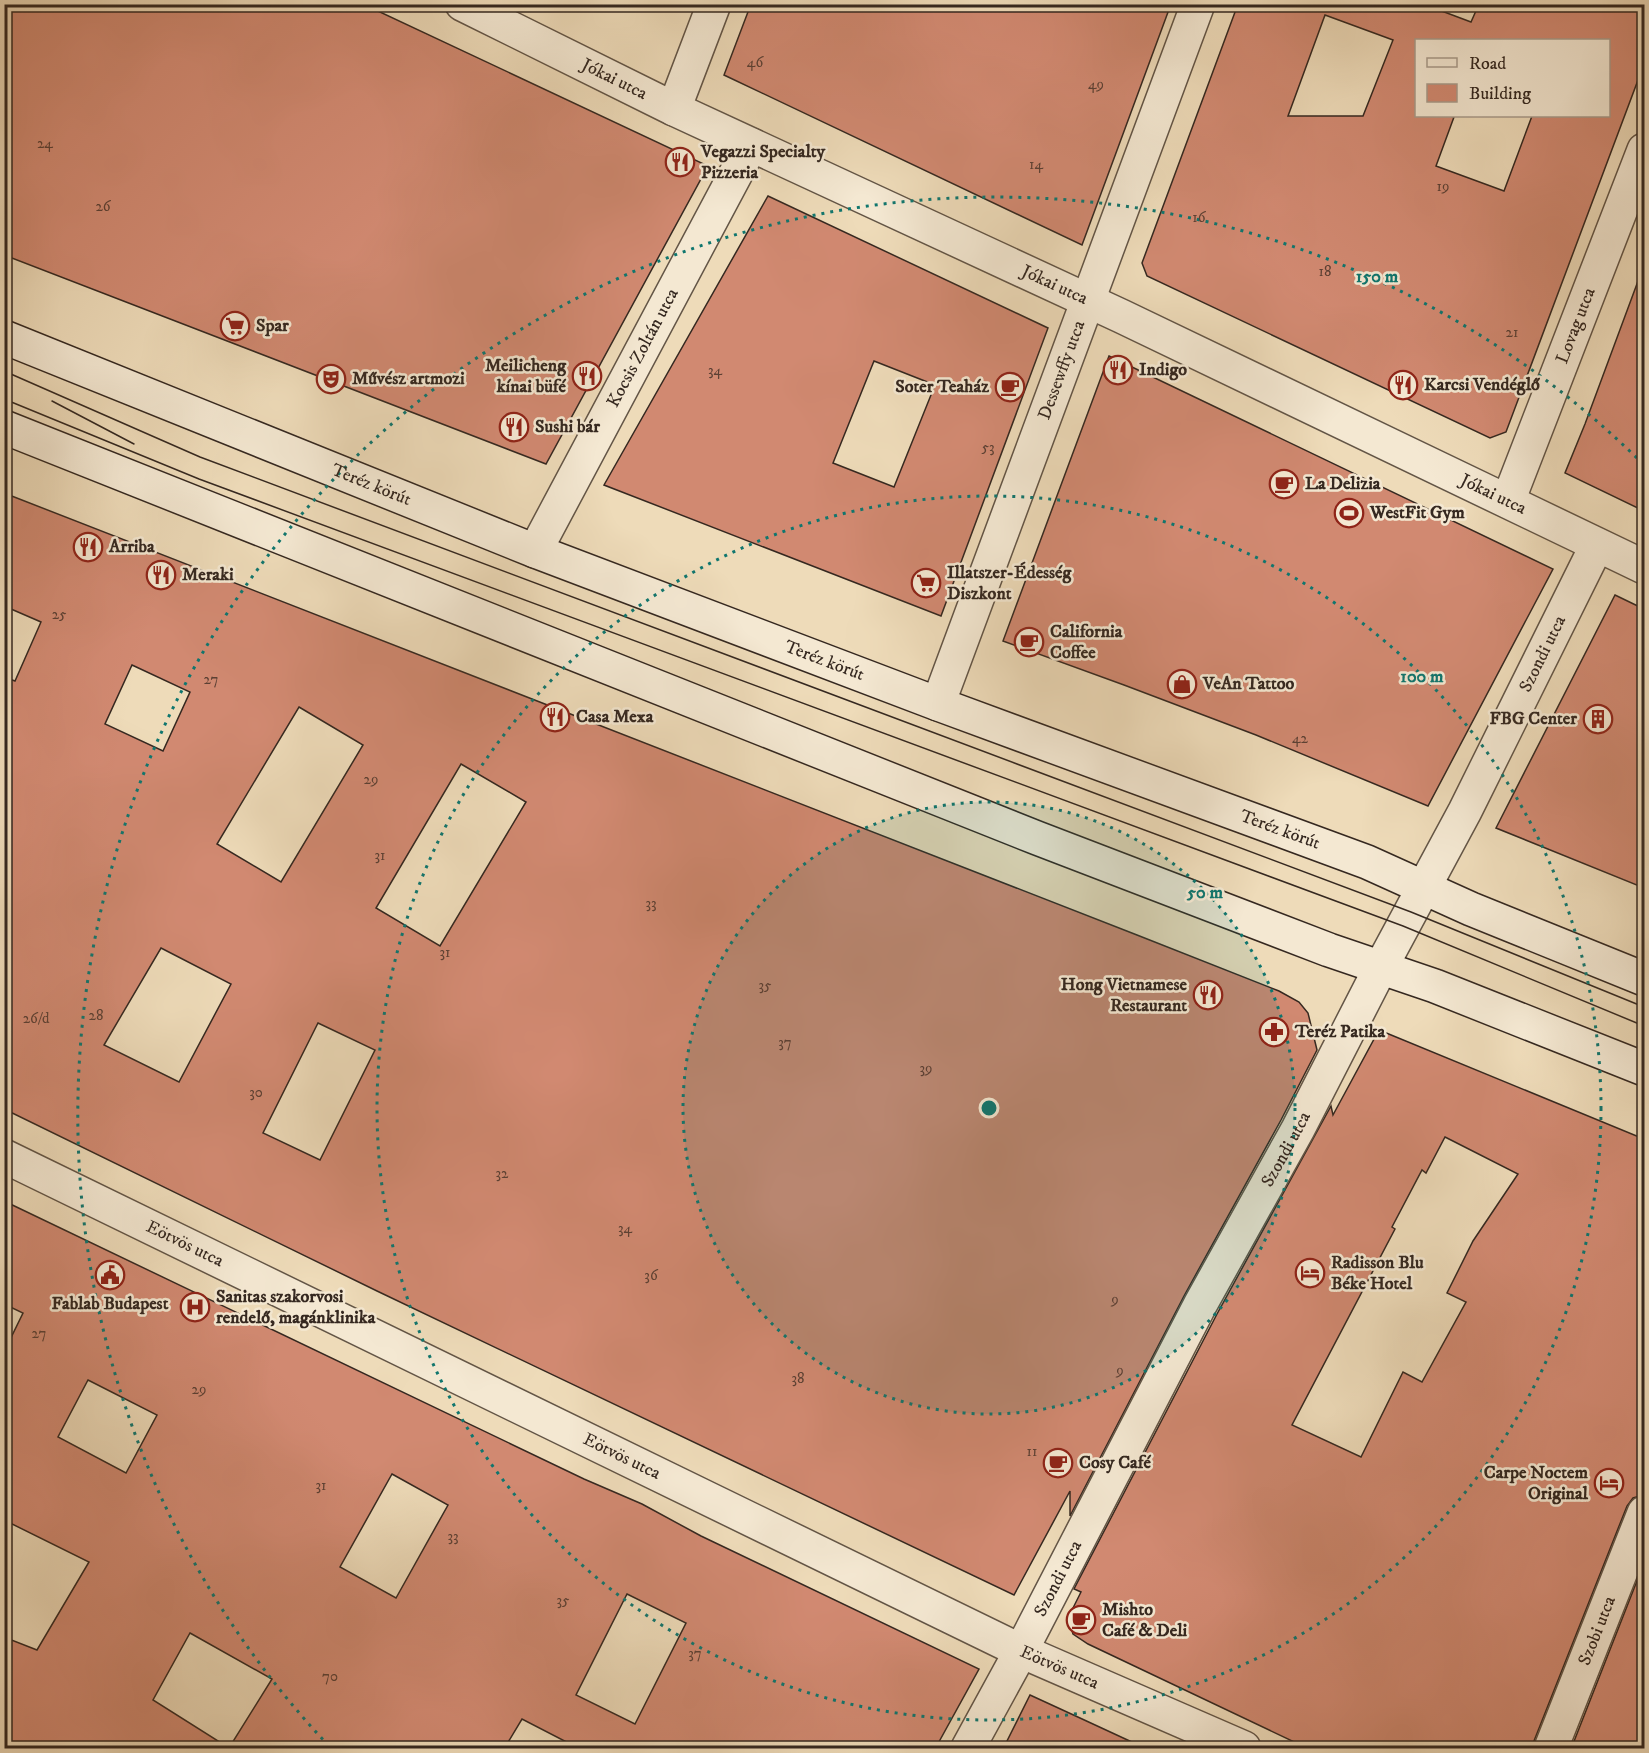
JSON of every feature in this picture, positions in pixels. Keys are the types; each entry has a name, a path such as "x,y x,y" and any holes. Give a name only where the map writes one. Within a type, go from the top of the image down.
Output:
{"street":[{"name":"Jókai utca","path":"462,4 674,109 1088,302 1644,567"},
{"path":"674,109 714,4"},
{"name":"Dessewffy utca","path":"938,704 1198,4"},
{"name":"Kocsis Zoltán utca","path":"535,551 752,145"},
{"name":"Lovag utca","path":"1508,501 1644,150"},
{"name":"Teréz körút","path":"4,337 535,551 938,704 1367,862 1471,909 1644,980"},
{"path":"4,427 1037,838 1329,950 1436,986 1644,1069"},
{"name":"Szondi utca","path":"968,1749 1195,1316 1298,1129 1381,967 1465,812 1597,545"},
{"name":"Eötvös utca","path":"4,1156 1021,1651 1244,1749"},
{"name":"Szobi utca","path":"1551,1749 1644,1514"}],"building":[{"path":"4,4 363,4 708,166 546,464 4,255"},
{"path":"751,4 1171,4 1082,245 724,75"},
{"path":"1238,4 1423,4 1471,22 1479,4 1644,4 1644,64 1506,432 1490,438 1147,276 1142,263","holes":["1325,15 1393,40 1363,116 1288,116"]},
{"path":"768,196 1048,328 941,616 604,485","holes":["874,361 935,385 894,487 833,463"]},
{"path":"1641,273 1644,273 1644,511 1565,473"},
{"path":"1109,356 1553,569 1428,806 1256,735 1003,641"},
{"path":"4,493 1137,935 1279,991 1299,1002 1308,1013 1317,1050 1184,1296 1070,1516 1070,1491 1014,1595 377,1291 4,1109 4,677 15,681 41,622 4,606","holes":["132,665 190,692 163,751 105,724","299,707 363,745 281,882 217,844","461,764 526,802 440,946 376,908","161,948 231,984 179,1082 104,1045","318,1023 375,1050 320,1160 263,1133"]},
{"name":"FBG Center","path":"1615,595 1644,609 1644,888 1496,828"},
{"path":"1379,1030 1644,1139 1644,1495 1633,1498 1627,1506 1534,1741 1533,1749 1309,1749 1088,1644 1073,1634 1068,1618 1081,1592 1074,1589 1217,1314 1331,1106 1333,1115","holes":["1445,1137 1518,1174 1473,1241 1447,1293 1466,1302 1422,1382 1403,1372 1361,1457 1292,1425 1395,1229 1392,1227 1422,1170 1426,1173"]},
{"path":"4,1201 584,1479 642,1504 701,1536 979,1669 935,1749 580,1749 522,1719 504,1749 4,1749 4,1637 37,1650 89,1562 4,1520 4,1352 23,1313 4,1304","holes":["88,1380 157,1415 126,1473 58,1437","392,1474 448,1505 396,1598 340,1567","627,1594 686,1623 635,1724 576,1695","190,1633 272,1679 229,1748 153,1700"]},
{"path":"1644,1563 1644,1749 1571,1749"},
{"path":"1030,1695 1080,1718 1147,1749 1003,1749"}],"tram line":[{"path":"4,371 200,457 1411,912 1644,1007"},
{"path":"4,399 199,479 1403,926 1644,1026"},
{"path":"52,401 134,444"}],"place":[{"name":"Vegazzi Specialty Pizzeria","path":"680,162"},
{"name":"Spar","path":"235,326"},
{"name":"Indigo","path":"1118,370"},
{"name":"Meilicheng kínai büfé","path":"587,376"},
{"name":"Művész artmozi","path":"331,379"},
{"name":"Karcsi Vendéglő","path":"1403,385"},
{"name":"Soter Teaház","path":"1010,387"},
{"name":"Sushi bár","path":"514,427"},
{"name":"La Delizia","path":"1284,484"},
{"name":"WestFit Gym","path":"1349,513"},
{"name":"Arriba","path":"88,547"},
{"name":"Meraki","path":"161,575"},
{"name":"Illatszer-Édesség Diszkont","path":"926,583"},
{"name":"California Coffee","path":"1029,642"},
{"name":"VeAn Tattoo","path":"1182,684"},
{"name":"Casa Mexa","path":"555,717"},
{"name":"FBG Center","path":"1598,719"},
{"name":"Hong Vietnamese Restaurant","path":"1208,995"},
{"name":"Teréz Patika","path":"1274,1032"},
{"name":"Radisson Blu Béke Hotel","path":"1310,1273"},
{"name":"Fablab Budapest","path":"110,1275"},
{"name":"Sanitas szakorvosi rendelő, magánklinika","path":"195,1307"},
{"name":"Cosy Café","path":"1058,1463"},
{"name":"Carpe Noctem Original","path":"1609,1483"},
{"name":"Mishto Café & Deli","path":"1081,1620"}]}
